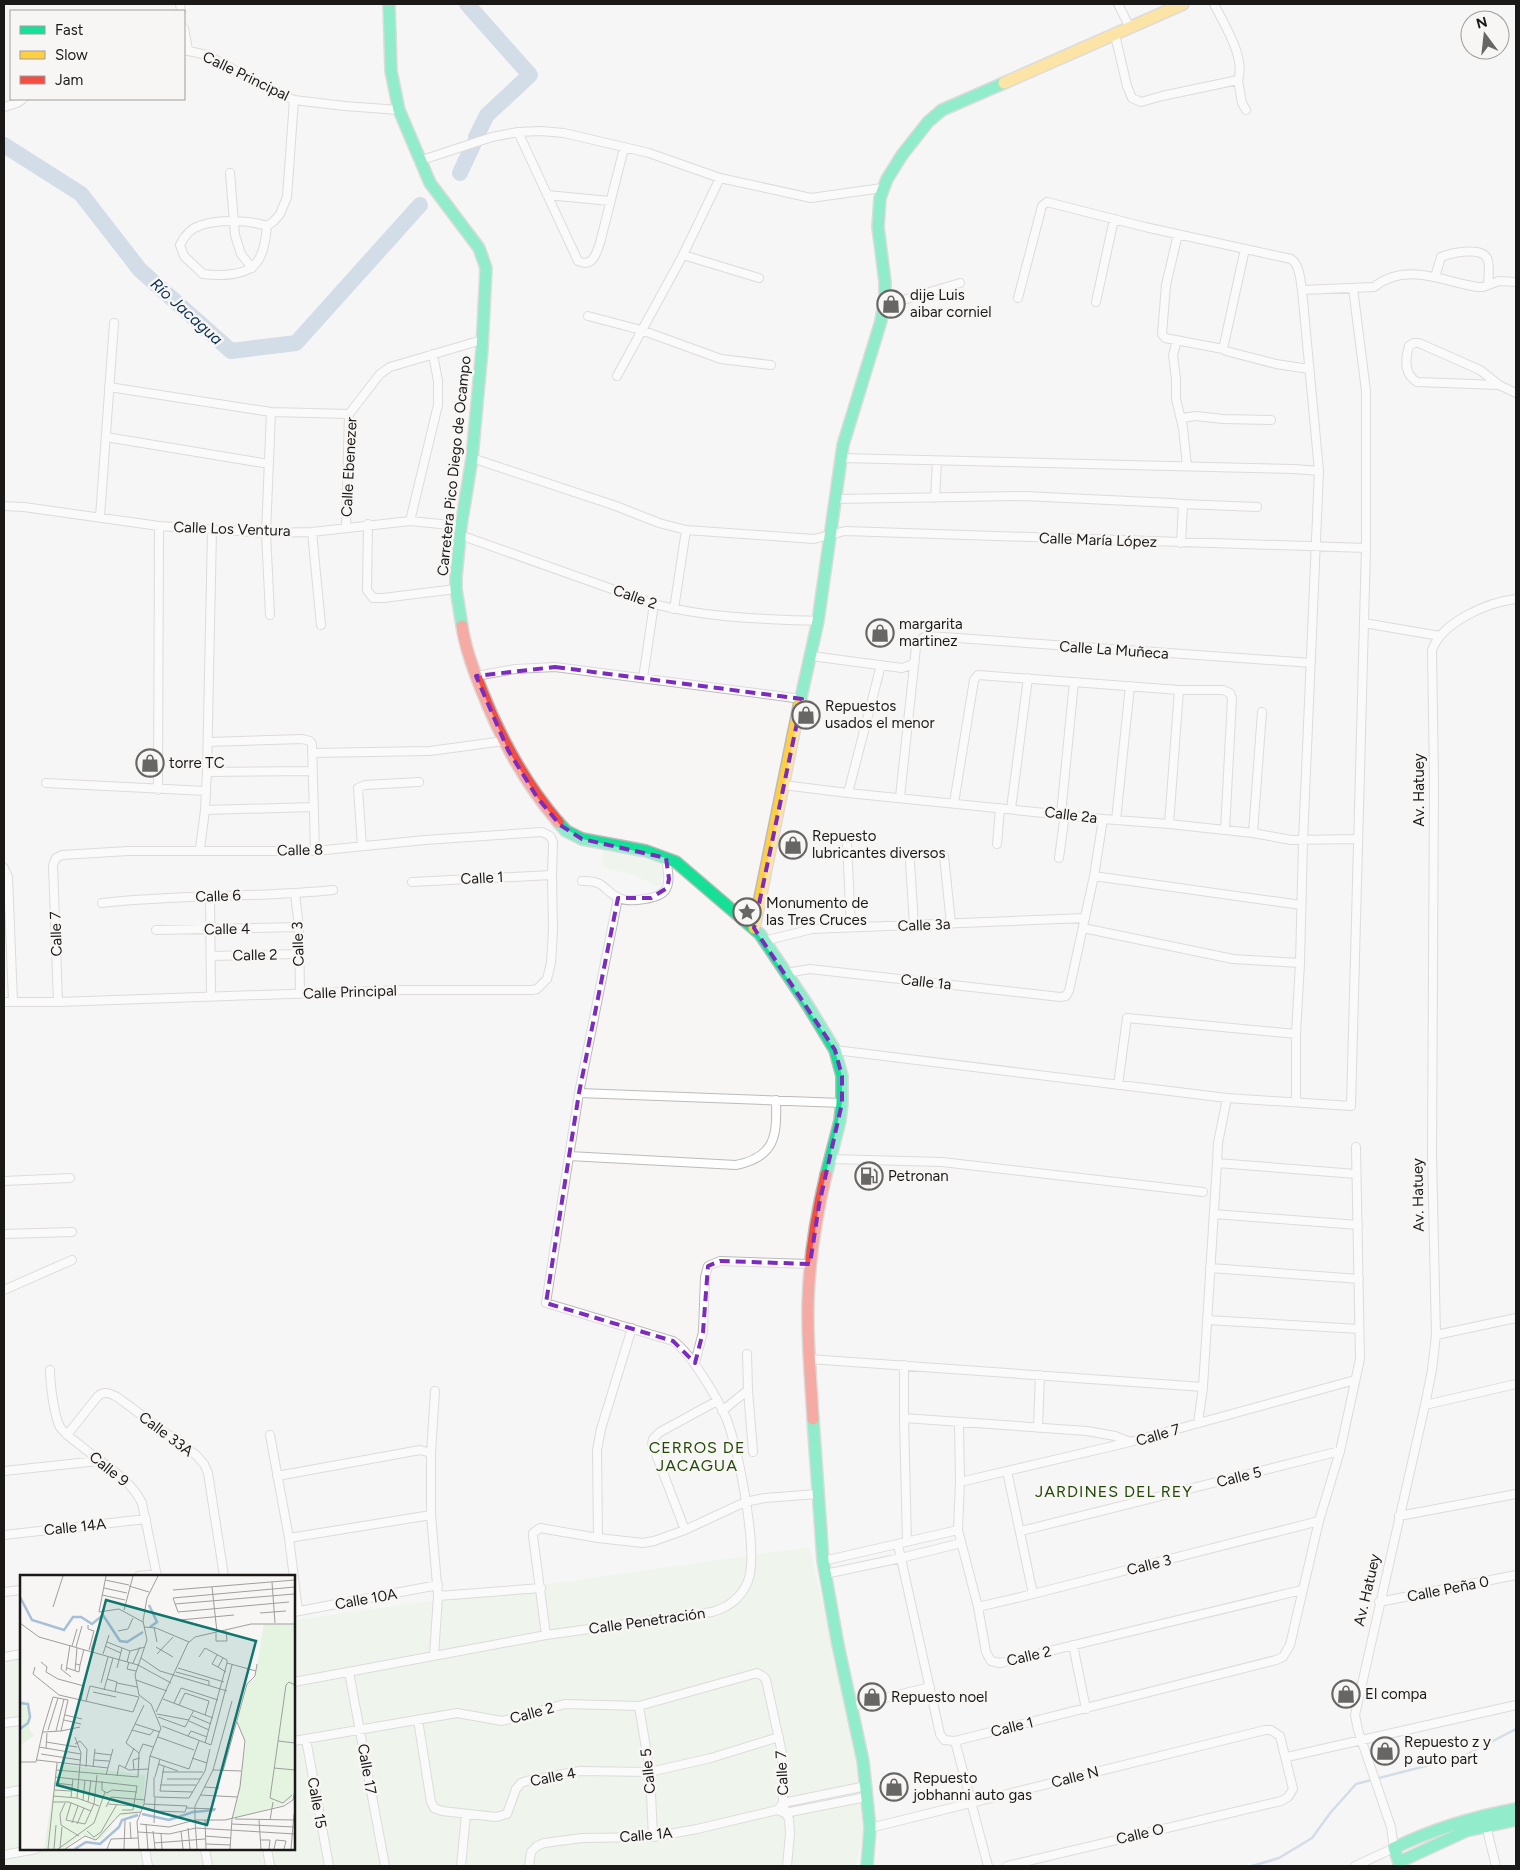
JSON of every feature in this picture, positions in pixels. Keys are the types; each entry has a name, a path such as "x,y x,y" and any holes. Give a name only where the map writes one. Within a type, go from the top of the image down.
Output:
{"street":[{"name":"Carretera Pico Diego de Ocampo","path":"389,4 390,60 393,88 399,110 419,161 430,183 483,256 486,277 482,340 472,458 460,531 456,589 463,634 476,676 491,714 536,798 566,831 582,839 666,858 686,868 754,928 786,973 835,1050 842,1076 842,1103 819,1205 810,1264 808,1305 809,1359 823,1561 863,1761 870,1828 868,1866"},
{"path":"1118,4 1130,28"},
{"path":"754,928 788,755 802,700 818,622 841,458 852,413 881,321 885,282 878,227 882,188 890,173 920,131 942,110 1183,4"},
{"path":"1214,4 1238,57 1241,72 1238,80 1242,103 1246,110"},
{"path":"1115,35 1127,86 1132,98 1141,102 1238,80"},
{"name":"Calle Principal","path":"186,50 207,55 294,100 399,110"},
{"path":"4,107 22,100"},
{"path":"267,226 255,222 234,222 199,226 184,236 180,246 184,256 202,274 229,274 252,268 260,258 267,226 280,214 286,197 294,100"},
{"path":"419,161 471,143 518,132 541,131 564,133 649,153 720,178 811,198 882,188"},
{"path":"518,132 578,261 584,263 590,262 594,258 624,148"},
{"path":"230,173 238,248 252,268"},
{"path":"617,376 683,255 720,178"},
{"path":"547,194 610,201"},
{"path":"1018,298 1044,203 1291,259 1296,262 1302,290 1318,471 1296,1034 1296,1102"},
{"path":"1096,302 1114,219"},
{"path":"1178,234 1166,286 1162,330 1164,338 1224,349 1276,364 1309,369"},
{"path":"1224,349 1244,249"},
{"path":"1435,277 1441,258 1450,253 1480,252 1488,260 1488,286"},
{"path":"683,255 759,278"},
{"path":"1302,290 1374,287 1382,281 1405,274 1435,277 1483,287 1499,281 1516,282"},
{"path":"883,306 960,283"},
{"path":"835,1050 1227,1098 1351,1106 1366,548 1366,391 1353,288"},
{"path":"588,316 641,330 721,360 771,365"},
{"path":"100,517 114,323"},
{"name":"Calle Ebenezer","path":"346,527 349,414 386,369 482,340"},
{"path":"1177,340 1173,355 1176,400 1182,418 1186,466"},
{"path":"1499,385 1418,382 1412,379 1407,372 1406,355 1409,346 1414,343 1419,344 1480,370 1499,385 1516,393"},
{"path":"410,521 438,405 438,380 432,354"},
{"path":"109,387 271,412 349,414"},
{"path":"270,615 266,533 271,412"},
{"path":"1182,418 1196,416 1223,419 1271,420"},
{"path":"106,437 269,464"},
{"name":"Calle María López","path":"472,458 616,506 659,523 686,530 814,539 845,531 1366,548"},
{"path":"841,458 1318,471"},
{"path":"935,498 937,460"},
{"path":"834,499 1024,496 1257,507"},
{"path":"1181,543 1183,504"},
{"name":"Calle Los Ventura","path":"4,506 24,507 159,526 266,533 312,532 368,524 410,521 460,531"},
{"path":"368,524 367,590 373,598 456,589"},
{"path":"158,790 159,526"},
{"path":"200,849 207,772 212,530"},
{"path":"674,609 686,530"},
{"name":"Calle 2","path":"460,531 654,604 674,609 737,618 818,622"},
{"path":"312,532 321,625"},
{"path":"1364,623 1440,636 1454,624 1484,607 1516,599"},
{"path":"643,678 654,604"},
{"name":"Calle La Muñeca","path":"914,661 919,641 929,636 1310,663"},
{"name":"Av. Hatuey","path":"1414,1862 1399,1845 1391,1827 1355,1715 1425,1405 1436,1335 1432,1154 1434,781 1432,650 1440,636"},
{"path":"810,656 902,668 911,665 914,661"},
{"path":"900,797 914,661"},
{"path":"848,793 881,664"},
{"path":"476,676 514,669 555,667 802,700"},
{"path":"954,803 975,677 978,675 1179,690 1227,690 1232,696 1226,830"},
{"path":"1011,809 1028,678"},
{"path":"1059,858 1074,682"},
{"path":"1116,820 1130,686"},
{"path":"1169,824 1179,690"},
{"path":"1254,833 1262,712"},
{"path":"208,742 305,739 310,741 312,744 315,851"},
{"path":"312,754 430,751 504,741"},
{"path":"207,772 312,771"},
{"path":"362,846 358,788 365,785 419,782"},
{"path":"46,783 206,791"},
{"name":"Calle 2a","path":"783,785 1254,833 1303,841 1358,839"},
{"path":"205,810 314,807"},
{"path":"997,844 1000,808"},
{"path":"1103,819 1083,928 1233,959 1300,963"},
{"path":"550,836 560,826"},
{"name":"Calle 8","path":"53,865 59,857 72,854 128,850 315,851 425,840 542,832 550,836"},
{"name":"Calle Principal","path":"4,1002 58,1002 402,990 527,991 537,989 547,979 551,963 553,842 550,836"},
{"path":"847,844 851,927"},
{"path":"944,856 951,924"},
{"path":"582,881 600,883 618,898 624,900 642,899 663,893 667,888 669,879 666,858"},
{"path":"910,862 914,925"},
{"name":"Calle 7","path":"53,865 58,1002"},
{"path":"4,869 8,877 13,1002"},
{"name":"Calle 1","path":"412,882 552,875"},
{"path":"1094,876 1301,905"},
{"name":"Calle 6","path":"102,903 210,896 295,894 333,890"},
{"name":"Calle 3","path":"295,894 299,927 300,994"},
{"path":"210,896 211,996"},
{"path":"618,898 579,1093 569,1156 736,1165 749,1163 762,1156 774,1138 777,1130 776,1100"},
{"name":"Calle 3a","path":"764,941 812,929 1085,918"},
{"name":"Calle 4","path":"156,930 299,927"},
{"name":"Calle 1a","path":"786,973 810,969 1050,996 1066,996 1069,991 1083,928"},
{"name":"Calle 2","path":"211,956 299,954"},
{"path":"1118,1085 1127,1018 1296,1034"},
{"path":"579,1093 842,1103"},
{"path":"1198,1423 1203,1387 1218,1143 1227,1098"},
{"path":"1302,1590 1319,1521 1340,1451 1360,1359 1356,1147"},
{"name":"Calle Penetración","path":"295,1682 546,1635 712,1612 730,1605 742,1593 750,1575 751,1545 739,1460 729,1424 694,1363 679,1345 672,1341 546,1303 569,1156"},
{"path":"831,1158 942,1162 1203,1192"},
{"path":"1217,1163 1356,1174"},
{"path":"4,1181 70,1178"},
{"path":"1214,1214 1358,1225"},
{"path":"4,1234 72,1232"},
{"path":"4,1290 72,1260"},
{"path":"694,1363 702,1332 708,1266 720,1261 810,1264"},
{"path":"1210,1268 1359,1279"},
{"path":"1436,1335 1516,1318"},
{"path":"1207,1320 1359,1329"},
{"path":"598,1538 597,1450 601,1429 632,1328"},
{"path":"747,1354 753,1452"},
{"path":"809,1359 1203,1387"},
{"path":"904,1366 908,1542"},
{"name":"Calle 9","path":"50,1370 57,1419 61,1428 98,1461 129,1484 137,1493 146,1519 157,1575"},
{"path":"1038,1428 1040,1375"},
{"name":"Calle 7","path":"960,1482 1130,1442 1355,1380"},
{"path":"1425,1405 1516,1384"},
{"path":"722,1411 748,1390"},
{"path":"434,1656 438,1596 431,1515 431,1453 435,1391"},
{"name":"Calle 33A","path":"67,1435 98,1396 102,1393 107,1393 117,1397 196,1456 204,1464 208,1473 224,1575"},
{"path":"685,1530 652,1444 653,1439 660,1432 717,1401"},
{"path":"904,1418 1087,1431 1115,1436 1130,1442"},
{"name":"Calle 2","path":"959,1423 960,1482 958,1530 978,1607 988,1658 995,1663 1073,1646 1302,1590"},
{"path":"270,1436 289,1538 292,1575"},
{"path":"277,1476 420,1450 431,1453"},
{"name":"Calle 5","path":"1021,1531 1340,1451"},
{"path":"4,1471 98,1461"},
{"path":"1007,1471 1034,1594"},
{"path":"546,1635 533,1536 536,1530 544,1527 598,1538 643,1543 685,1530 745,1502 765,1498 817,1494"},
{"path":"1399,1516 1516,1494"},
{"path":"289,1538 431,1515"},
{"name":"Calle 14A","path":"4,1535 146,1519"},
{"name":"Calle 3","path":"978,1607 1319,1521"},
{"path":"823,1561 958,1530"},
{"path":"825,1574 961,1543"},
{"path":"898,1544 940,1734 944,1740 955,1741 988,1866"},
{"name":"Calle Peña 0","path":"1379,1602 1516,1576"},
{"name":"Calle 10A","path":"296,1612 438,1585"},
{"path":"438,1596 541,1588"},
{"path":"4,1592 20,1590"},
{"name":"Calle 1","path":"955,1741 1283,1657 1290,1645 1302,1590"},
{"path":"1073,1646 1086,1708"},
{"path":"4,1657 20,1654"},
{"name":"Calle 17","path":"350,1672 385,1866"},
{"name":"Calle 2","path":"295,1741 457,1713 502,1721 565,1704 639,1706 757,1673 766,1680"},
{"name":"Calle 7","path":"766,1680 782,1753 783,1803 789,1819 790,1834 787,1866"},
{"path":"852,1706 930,1687"},
{"path":"1286,1757 1516,1705"},
{"name":"Calle 5","path":"639,1706 650,1772 653,1836"},
{"name":"Calle 4","path":"418,1720 432,1805 438,1810 496,1817 504,1816 509,1811 516,1789 521,1783 530,1780 580,1771 650,1772 711,1758 779,1738"},
{"path":"4,1723 20,1721"},
{"name":"Calle N","path":"870,1828 1265,1730 1271,1730 1280,1736"},
{"name":"Calle O","path":"1007,1866 1281,1801 1288,1797 1293,1789 1280,1736"},
{"name":"Calle 15","path":"306,1739 329,1866"},
{"path":"4,1794 20,1790"},
{"path":"866,1791 786,1813 777,1810 783,1803 866,1791"},
{"path":"1355,1866 1399,1845 1464,1819 1516,1809"},
{"name":"Calle 1A","path":"529,1866 531,1852 537,1846 544,1843 582,1838 653,1836 696,1829 777,1810"},
{"path":"461,1866 466,1814"},
{"path":"1400,1864 1414,1862 1444,1840 1466,1831 1516,1820"},
{"path":"1486,1826 1496,1866"},
{"name":"Av. Hatuey","path":"1399,1845 1400,1864"},
{"path":"4,1855 31,1850"},
{"path":"145,1850 148,1866"},
{"path":"205,1850 208,1866"},
{"path":"267,1850 270,1866"}],"highlighted area":[{"path":"555,667 802,699 754,928 835,1050 842,1076 842,1103 819,1205 810,1264 720,1261 708,1266 703,1332 695,1363 673,1341 546,1303 579,1093 618,898 651,898 667,888 669,879 666,858 582,839 560,825 537,797 508,750 476,676"}],"green space":[{"path":"603,851 639,857 661,864 664,869 660,887 633,875 601,867"},
{"path":"809,1547 852,1723 863,1836 855,1866 4,1866 4,1660 20,1658 20,1850 295,1850 295,1620"}],"waterway":[{"name":"Río Jacagua","path":"467,4 530,75 487,115 476,137"},
{"name":"Río Jacagua","path":"4,145 81,194 140,270 231,351 296,343 420,205"},
{"name":"Río Jacagua","path":"460,173 473,145"},
{"path":"1252,1866 1279,1858 1312,1838 1331,1812 1356,1784 1464,1756 1516,1729"}],"traffic: fast":[{"path":"389,4 391,71 399,110 430,183 479,248 486,268 482,349 472,458 461,526 456,577 462,626"},
{"path":"800,702 818,621 843,445 881,321 885,297 878,227 880,198 887,179 902,155 928,122 942,110 1004,83"},
{"path":"558,822 566,831 582,839 646,851 676,862 760,934 835,1050 842,1076 842,1103 840,1121 826,1175"},
{"path":"813,1419 823,1561 838,1645 863,1761 870,1828 867,1866"},
{"path":"1400,1866 1394,1848 1454,1824 1516,1809"},
{"path":"1399,1862 1466,1831 1516,1820"}],"traffic: slow":[{"path":"1004,83 1183,4"},
{"path":"754,928 800,702"}],"traffic: jam":[{"path":"462,626 472,666 496,725 534,791 558,822"},
{"path":"813,1419 808,1304 814,1239 826,1175"}],"place":[{"name":"dije Luis aibar corniel","path":"891,304"},
{"name":"margarita martinez","path":"880,633"},
{"name":"Repuestos usados el menor","path":"806,715"},
{"name":"torre TC","path":"150,763"},
{"name":"Repuesto lubricantes diversos","path":"793,845"},
{"name":"Monumento de las Tres Cruces","path":"747,912"},
{"name":"Petronan","path":"869,1176"},
{"name":"El compa","path":"1346,1694"},
{"name":"Repuesto noel","path":"872,1697"},
{"name":"Repuesto z y p auto part","path":"1385,1751"},
{"name":"Repuesto jobhanni auto gas","path":"894,1787"}],"district":[{"name":"CERROS DE JACAGUA","path":"697,1456"},
{"name":"JARDINES DEL REY","path":"1114,1491"}]}
